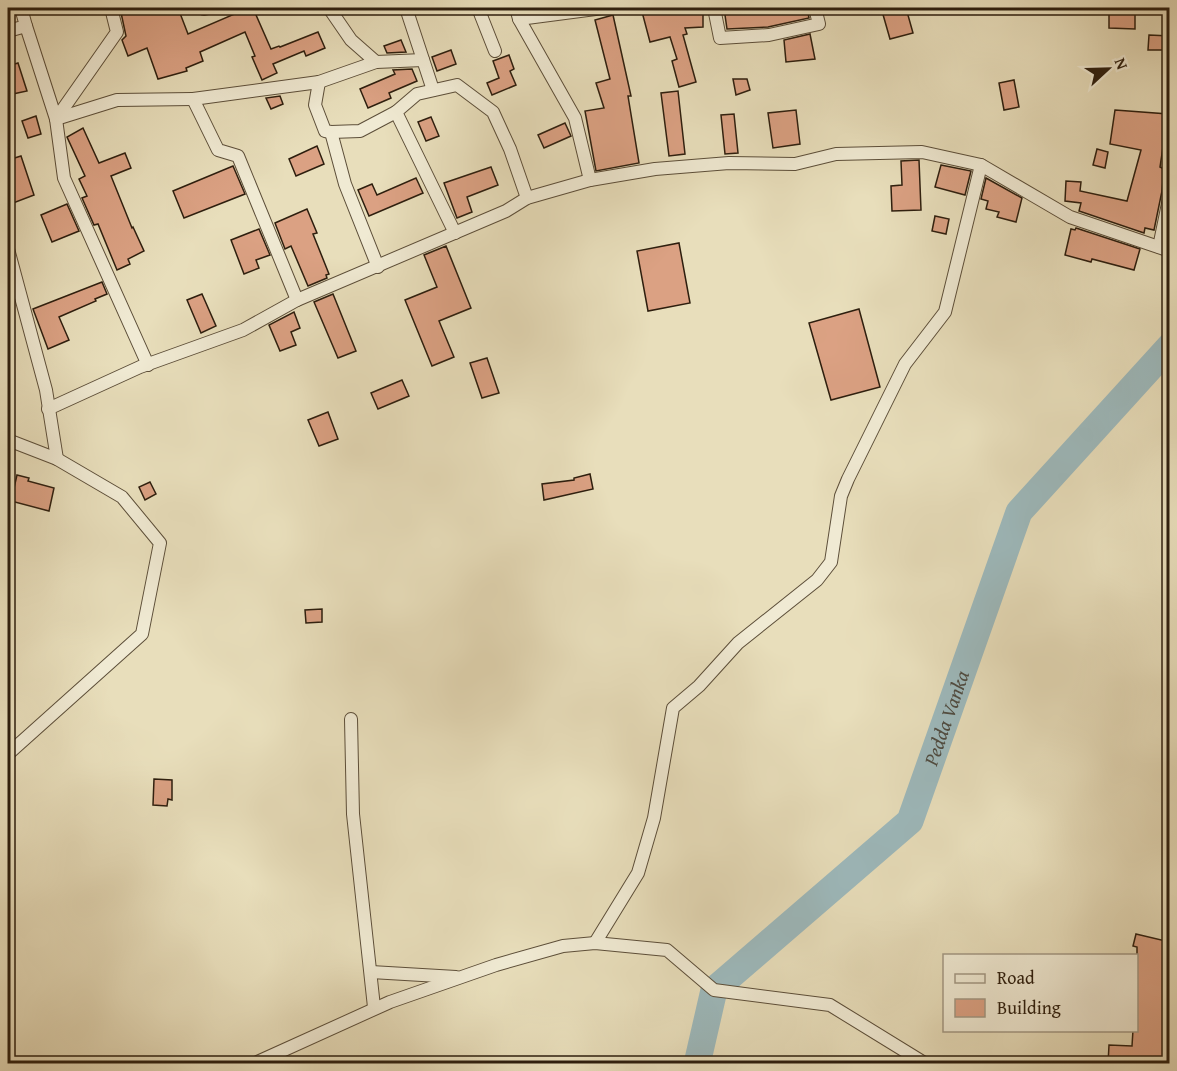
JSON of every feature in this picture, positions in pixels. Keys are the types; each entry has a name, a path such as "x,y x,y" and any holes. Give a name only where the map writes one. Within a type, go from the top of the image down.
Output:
{"street":[{"path":"21,8 56,119 64,178 148,364"},
{"path":"56,119 117,32 111,8"},
{"path":"203,8 208,8"},
{"path":"329,8 351,40 376,62"},
{"path":"406,8 433,90"},
{"path":"478,8 495,51"},
{"path":"590,180 575,118 517,13 603,8"},
{"path":"714,8 720,38 769,35 819,24 815,8"},
{"path":"8,31 26,26"},
{"path":"56,119 117,100 193,99 319,82 376,62 423,60"},
{"path":"319,82 315,105 325,130 331,132 360,131 396,112 417,94 457,85 493,112 528,198"},
{"path":"193,99 218,150 238,156 297,300"},
{"path":"396,112 455,233"},
{"path":"331,132 345,184 378,267"},
{"path":"48,409 148,364 243,330 297,300 506,211 528,198 590,180 655,169 729,164 795,164 836,154 922,152 981,165 1070,217 1164,249 1170,194"},
{"path":"595,943 638,873 654,818 673,708 699,686 738,643 817,580 831,562 841,496 848,479 905,364 945,312 981,165"},
{"path":"8,249 46,390 57,459"},
{"path":"8,440 57,459 122,497 160,543 142,634 8,754"},
{"path":"351,719 353,814 374,1008"},
{"path":"253,1064 374,1008 495,965 563,946 595,943 666,950 714,990 830,1005 926,1064"},
{"path":"371,972 463,978"}],"building":[{"path":"120,8 178,8 188,34 237,13 234,8 253,8 271,49 318,32 325,48 306,56 304,51 273,64 277,73 262,80 245,32 200,52 203,61 186,68 187,71 158,79 147,48 128,56 122,40 126,36"},
{"path":"641,8 676,8 678,14 703,12 703,27 685,28 687,34 683,35 696,82 679,87 672,61 677,59 670,37 650,42"},
{"path":"724,8 807,8 809,18 768,27 727,29"},
{"path":"906,8 913,33 890,39 882,11"},
{"path":"1109,8 1135,8 1135,29 1109,28"},
{"path":"613,15 631,96 628,96 639,163 596,171 585,111 604,108 596,83 610,79 595,20"},
{"path":"810,34 815,59 786,62 784,40"},
{"path":"1149,35 1170,36 1170,50 1148,50"},
{"path":"401,40 406,52 387,53 384,46"},
{"path":"451,50 456,64 437,71 432,57"},
{"path":"509,55 514,69 510,71 516,85 492,95 487,83 499,78 493,61"},
{"path":"18,63 27,91 8,95 8,66"},
{"path":"412,69 417,81 389,93 391,98 368,108 360,89 395,74 393,70"},
{"path":"733,79 747,79 750,90 736,95"},
{"path":"1014,80 1019,107 1004,110 999,83"},
{"path":"678,91 685,154 669,156 661,93"},
{"path":"280,96 283,104 271,109 266,98"},
{"path":"796,110 800,144 773,148 768,113"},
{"path":"1115,110 1168,114 1160,167 1164,169 1162,191 1154,230 1145,228 1144,233 1079,211 1081,203 1065,201 1066,181 1081,182 1080,191 1127,201 1141,150 1110,144"},
{"path":"734,114 738,153 725,154 721,115"},
{"path":"36,116 41,134 28,138 22,121"},
{"path":"431,117 439,136 426,141 418,122"},
{"path":"565,123 571,136 544,148 538,135"},
{"path":"83,128 99,163 125,153 131,168 111,176 144,251 128,259 130,264 117,270 98,224 94,225 82,198 87,196 79,179 85,176 67,137"},
{"path":"317,146 324,164 296,176 289,159"},
{"path":"1097,149 1108,152 1105,168 1093,165"},
{"path":"21,156 34,195 8,205 8,160"},
{"path":"919,160 921,210 892,211 891,186 902,185 901,161"},
{"path":"941,165 971,171 965,195 935,187"},
{"path":"233,166 245,194 184,218 173,191"},
{"path":"491,167 498,185 467,197 472,212 457,218 444,183"},
{"path":"416,178 423,193 369,216 358,190 372,184 377,195"},
{"path":"986,178 1022,198 1016,222 997,217 999,212 986,209 988,201 981,199"},
{"path":"67,204 79,231 52,242 41,215"},
{"path":"307,209 317,233 313,234 329,274 326,275 327,278 308,286 291,246 285,249 275,223"},
{"path":"935,216 949,219 946,234 932,231"},
{"path":"1076,228 1140,249 1134,270 1092,259 1091,262 1065,255 1071,229"},
{"path":"259,229 270,255 256,260 259,268 244,274 231,240"},
{"path":"679,243 690,303 648,311 637,251"},
{"path":"446,246 471,308 439,321 454,357 432,366 405,300 437,287 424,255"},
{"path":"102,282 107,294 59,317 69,340 48,349 33,309"},
{"path":"202,294 216,326 201,333 187,300"},
{"path":"333,294 356,351 338,358 314,302"},
{"path":"859,309 880,387 831,400 809,323"},
{"path":"294,312 300,328 291,332 296,345 280,351 269,325"},
{"path":"487,358 499,393 482,398 470,363"},
{"path":"402,380 409,396 378,409 371,393"},
{"path":"328,412 338,439 319,446 308,420"},
{"path":"590,474 593,489 544,500 542,484 574,480 574,478"},
{"path":"17,475 29,478 28,481 54,488 49,511 11,501"},
{"path":"150,482 156,494 145,500 139,487"},
{"path":"322,609 322,622 306,623 305,610"},
{"path":"154,779 172,780 172,800 168,799 167,806 153,805"},
{"path":"1136,934 1170,942 1170,1047 1166,1047 1163,1064 1108,1064 1109,1045 1132,1046 1133,1032 1138,1032 1138,954 1137,947 1133,946"}],"waterway":[{"name":"Pedda Vanka","path":"697,1064 714,990 910,821 1019,512 1170,346"}]}
